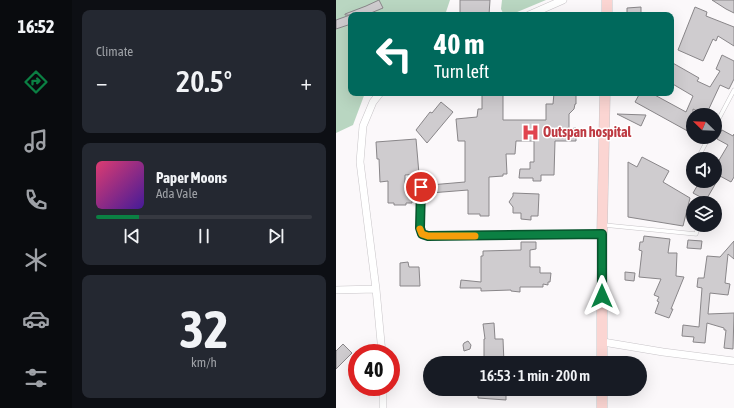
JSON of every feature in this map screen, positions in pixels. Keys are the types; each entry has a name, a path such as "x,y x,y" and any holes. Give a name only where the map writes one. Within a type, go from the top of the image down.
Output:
{"street":[{"path":"536,12 563,0"},
{"path":"607,0 607,12"},
{"path":"378,96 373,102 363,126 360,162 381,344"},
{"path":"602,356 602,229 605,96"},
{"path":"421,187 420,228 422,234 428,236 602,229"},
{"path":"336,290 376,290"},
{"path":"602,342 734,362"},
{"path":"383,396 383,408"},
{"path":"602,396 602,408"}],"lane":[{"path":"722,113 734,90"},
{"path":"602,229 696,234 697,232"}],"green space":[{"path":"336,0 450,0 446,12 348,12 348,96 364,96 353,125 336,133"},
{"path":"502,0 546,0 517,12 502,12 501,9"}],"building":[{"path":"379,0 383,8 373,12 350,12"},
{"path":"460,0 490,0 489,12 460,12"},
{"path":"712,0 734,0 734,13 726,9"},
{"path":"641,7 641,12 627,12 627,8"},
{"path":"695,7 707,12 706,16 734,27 734,46 718,36 716,41 713,39 703,61 678,50"},
{"path":"348,16 348,25 336,29 336,20"},
{"path":"722,55 734,61 734,79 729,89 720,85 709,108 688,108 693,96 674,85 674,64 699,78 697,81 710,87 720,71 716,69"},
{"path":"482,96 503,96 503,120 546,120 546,104 553,104 554,96 576,96 576,104 574,109 569,114 569,129 576,128 576,141 555,141 554,175 541,175 541,181 533,181 533,178 519,178 520,169 530,169 530,162 534,162 534,141 516,141 515,154 506,154 507,174 503,174 503,176 489,177 489,216 468,214 468,190 430,193 430,185 465,182 465,141 458,141 456,119 477,117 478,109 482,109"},
{"path":"638,96 657,96 686,112 686,130 635,102"},
{"path":"441,102 453,112 427,143 416,130 430,112 432,113"},
{"path":"617,114 646,115 641,126"},
{"path":"722,130 733,136 734,134 734,177 731,182 722,177 722,155 728,145 722,142"},
{"path":"416,139 419,174 405,175 405,189 412,189 412,203 406,203 406,205 394,205 394,203 388,203 388,181 380,182 379,159 377,159 376,142"},
{"path":"642,157 669,171 663,182 687,196 686,214 683,226 628,217 628,162 637,167"},
{"path":"696,188 713,188 708,196 699,196 693,193"},
{"path":"513,193 539,194 538,216 531,216 531,220 521,219 521,213 513,213 513,207 509,202 513,196"},
{"path":"644,236 670,239 668,253 677,253 676,276 684,277 671,309 673,309 669,318 655,313 659,302 657,301 659,297 654,295 661,279 639,277 642,251 639,250 640,242 643,242"},
{"path":"688,240 702,241 701,249 687,248"},
{"path":"734,241 734,259 728,254 725,283 730,284 728,295 710,293 708,314 734,313 733,349 724,348 726,330 724,330 724,328 707,323 705,343 693,342 694,337 682,336 683,325 699,327 702,288 697,287 698,278 704,278 707,256 720,257"},
{"path":"521,242 536,242 536,249 530,250 530,267 540,267 540,273 551,273 550,282 548,282 548,285 543,284 543,287 520,287 520,292 511,290 481,291 481,288 460,288 461,280 481,282 481,256 483,256 483,251 521,250"},
{"path":"408,262 409,267 419,267 420,286 400,286 400,263"},
{"path":"625,272 635,273 634,281 625,280"},
{"path":"494,323 495,339 503,339 504,356 484,356 485,339 483,324"},
{"path":"468,341 471,345 470,349 464,351 463,345"},
{"path":"343,344 348,349 348,357 336,369 336,351"},
{"path":"478,396 506,396 506,400 478,398"}],"slow traffic":[{"path":"420,229 422,234 428,236 475,236"}],"place":[{"name":"Outspan hospital","path":"530,132"}],"route":[{"path":"421,187 420,228 422,234 428,236 602,234 602,296"}]}
